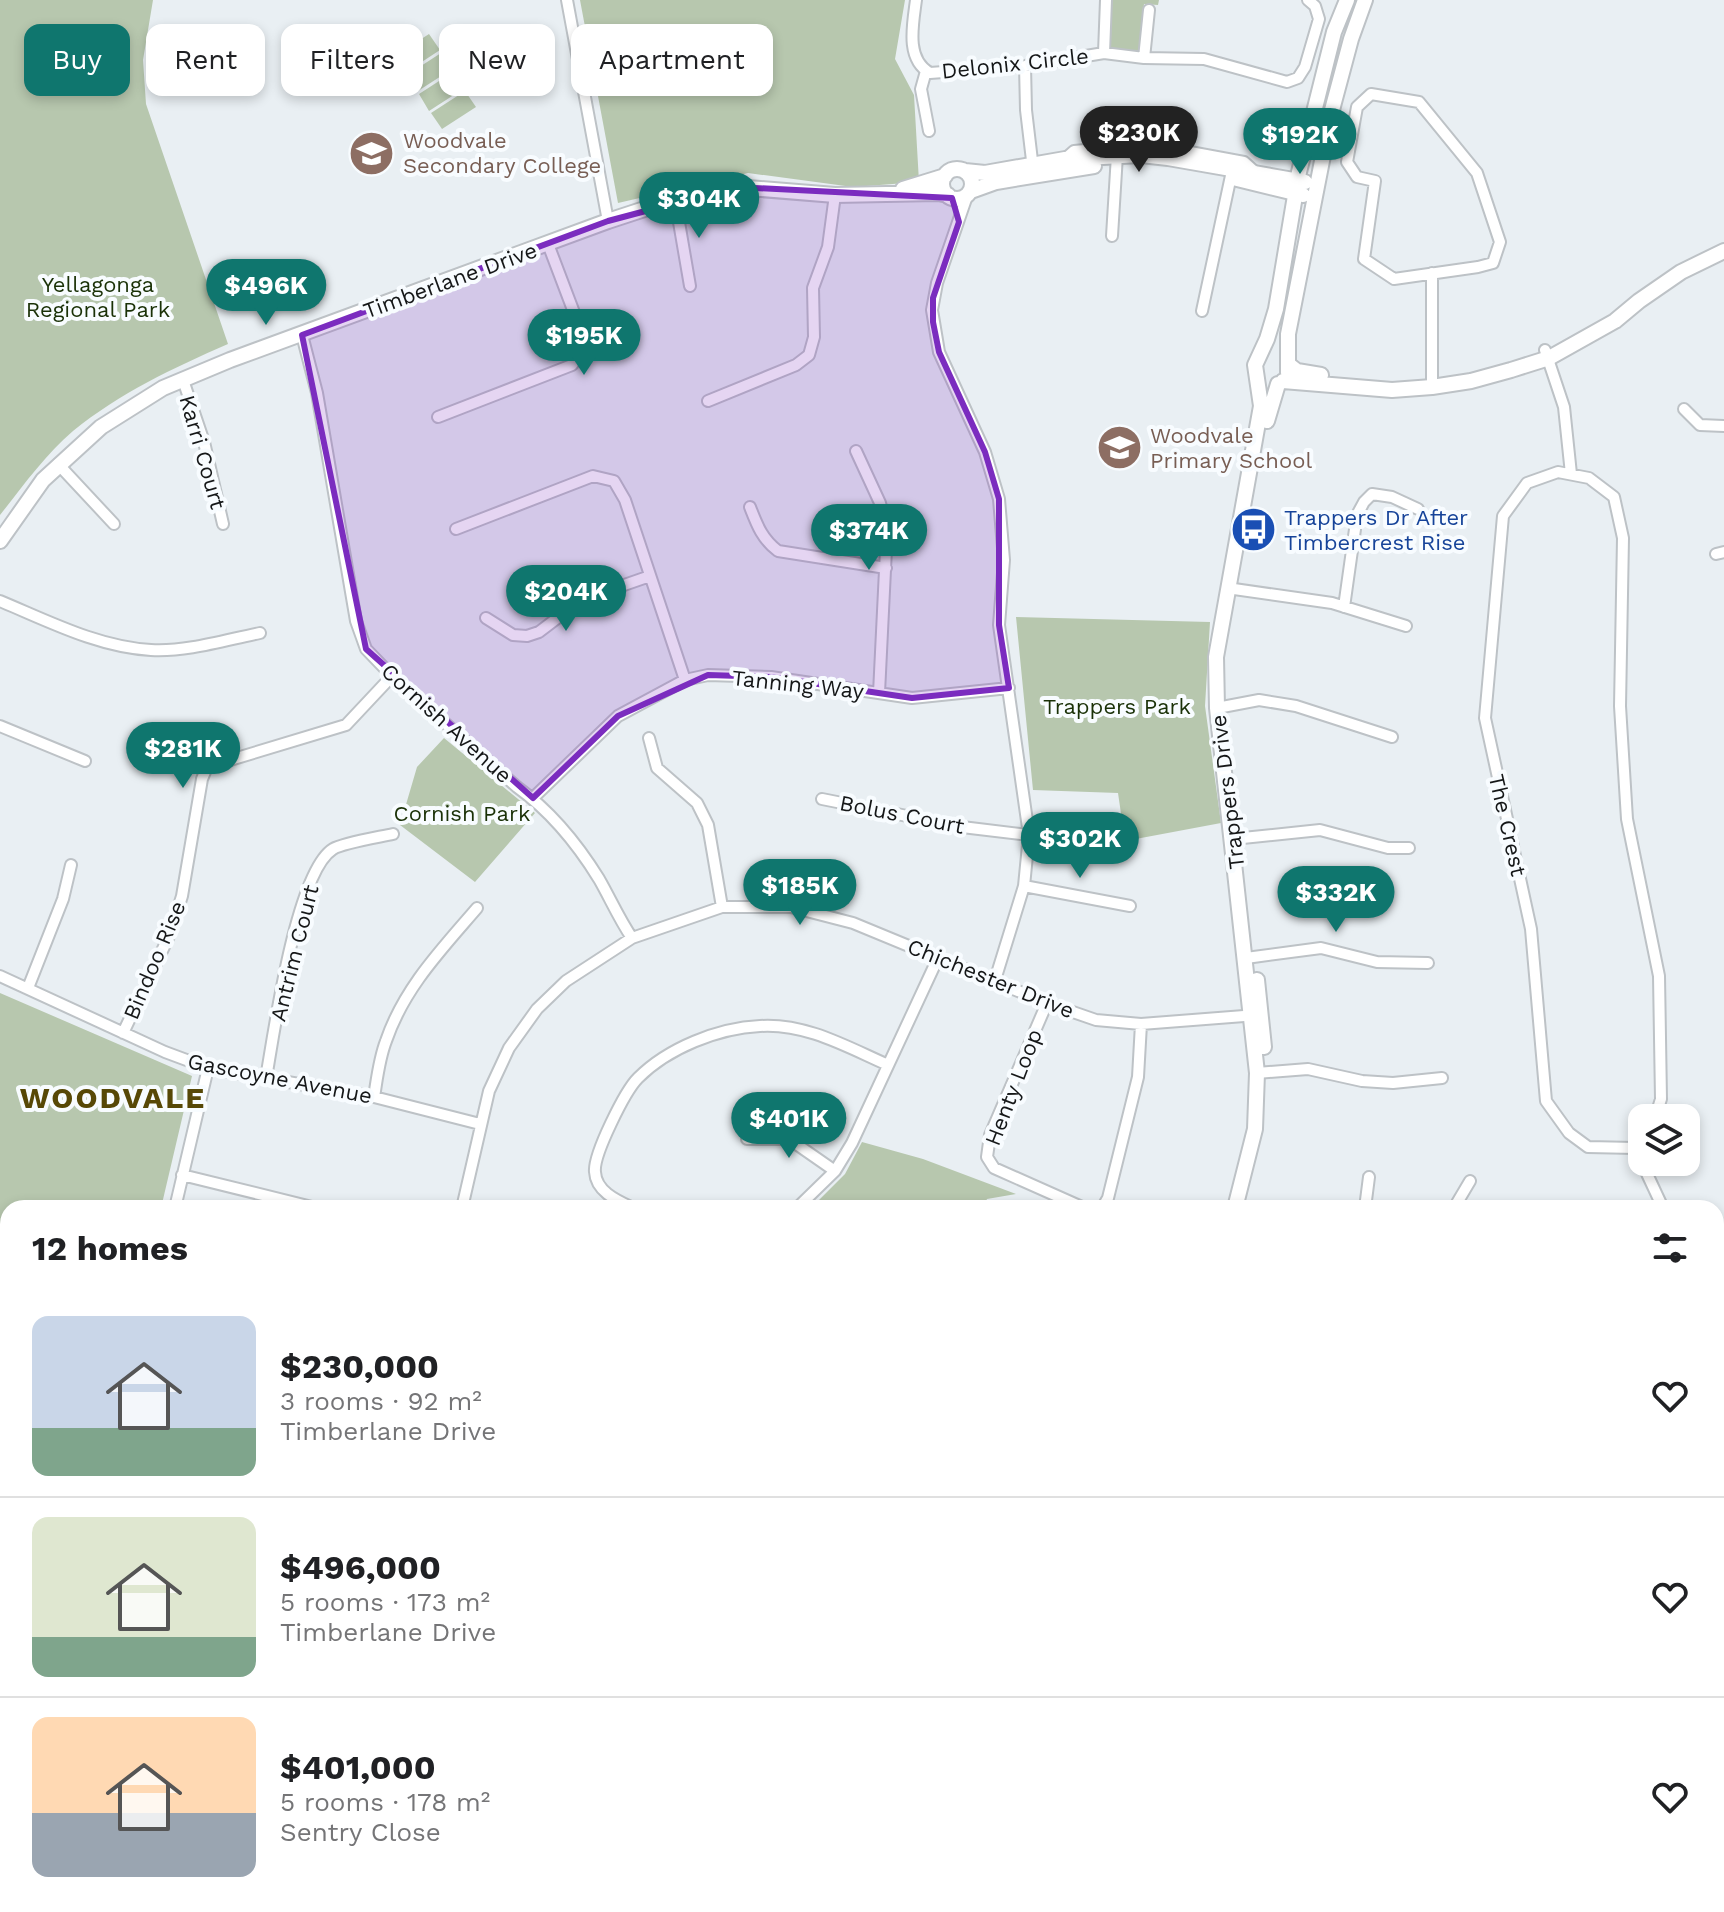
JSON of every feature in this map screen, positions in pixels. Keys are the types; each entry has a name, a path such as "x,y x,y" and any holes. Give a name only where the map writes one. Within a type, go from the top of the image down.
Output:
{"street":[{"path":"567,0 608,221"},
{"name":"Delonix Circle","path":"916,0 914,54 918,64 926,71 941,73 1025,66 1104,53 1144,58 1204,59 1287,82 1298,78 1305,67 1319,19 1315,6 1308,0"},
{"name":"Delonix Circle","path":"1104,53 1106,0"},
{"path":"1347,0 1334,32 1323,75 1298,187 1276,309 1255,365 1257,376 1266,384 1392,390 1432,383"},
{"path":"1280,383 1287,375 1288,334 1332,110 1365,0"},
{"path":"1144,58 1149,10"},
{"path":"1025,66 1026,110 1034,171"},
{"name":"Delonix Circle","path":"926,71 921,89 929,131"},
{"path":"1371,94 1419,102 1477,173 1500,242 1493,263 1432,273 1394,279 1364,259 1375,181 1357,177 1347,162 1357,107 1371,94"},
{"name":"Timberlane Drive","path":"0,541 28,498 58,464 117,415 150,395 230,360 608,221 675,199 736,187 835,195 959,195 1034,171 1065,159 1074,151 1131,147 1141,155"},
{"name":"Timberlane Drive","path":"1168,158 1181,151 1244,162 1260,174 1316,192"},
{"name":"Timberlane Drive","path":"871,195 910,187 945,176 956,169 985,173 1034,171 1141,155 1168,158 1298,187"},
{"name":"Timberlane Drive","path":"1065,159 1117,160 1260,174"},
{"path":"1112,236 1117,160"},
{"path":"965,171 971,178 959,195 959,222 933,298 933,322 939,352 985,452 999,499 1004,560 999,625 1029,835 1024,886 995,980"},
{"path":"1202,311 1231,173"},
{"path":"945,176 942,184 959,195"},
{"path":"708,401 796,365 809,355 814,337 813,288 828,247 835,195"},
{"path":"675,199 690,286"},
{"path":"1547,354 1610,314 1677,265 1724,243"},
{"path":"438,417 572,365 582,352 581,331 548,244"},
{"path":"1260,356 1276,352 1297,371 1349,380 1471,381 1547,354 1615,321 1681,272 1724,251"},
{"path":"1432,273 1432,383"},
{"name":"Cornish Avenue","path":"302,335 317,393 356,621 366,649 392,676 533,798 565,833 598,877 632,938"},
{"path":"1547,354 1564,407 1571,474 1589,478 1614,497 1623,538 1620,706 1627,819 1659,976 1659,1104"},
{"name":"Trappers Drive","path":"1231,588 1261,406 1257,376"},
{"name":"Karri Court","path":"183,380 207,454 223,524"},
{"name":"Trappers Drive","path":"1244,1200 1263,1128 1262,1074 1216,657 1269,407 1280,383"},
{"path":"1684,409 1700,425 1724,426"},
{"path":"856,451 887,529 879,693"},
{"path":"58,464 114,524"},
{"name":"The Crest","path":"1571,474 1558,472 1527,483 1503,516 1485,718 1531,929 1546,1101 1569,1133 1588,1147 1628,1145"},
{"path":"456,529 593,476 614,481 625,500 685,680"},
{"path":"1344,607 1357,515 1364,502 1372,494 1392,497 1418,509"},
{"path":"750,507 767,544 778,551 886,568"},
{"path":"486,618 513,635 527,636 539,632 581,600 650,576"},
{"path":"1231,588 1344,607 1406,626"},
{"path":"0,601 76,633 151,650 176,649 260,633"},
{"name":"Tanning Way","path":"533,798 618,716 685,680 708,675 771,677 912,698 1009,688"},
{"name":"Bindoo Rise","path":"123,1033 174,921 182,896 202,779 207,767 346,725 392,676"},
{"path":"1221,707 1259,700 1296,706 1392,737"},
{"path":"0,726 85,761"},
{"path":"649,738 657,768 697,803 708,825 722,907"},
{"name":"Bolus Court","path":"822,799 962,827 1029,835"},
{"path":"1236,838 1320,830 1388,848 1409,848"},
{"name":"Antrim Court","path":"266,1078 291,951 306,890 315,870 333,849 393,834"},
{"path":"28,988 63,899 71,865"},
{"path":"1024,886 1130,906"},
{"name":"Chichester Drive","path":"464,1200 480,1124 500,1066 537,1009 566,981 632,938 722,907 791,907 853,923 1096,1020 1141,1024 1256,1015"},
{"path":"374,1097 384,1045 396,1014 417,977 477,908"},
{"path":"1250,957 1321,948 1377,962 1428,963"},
{"path":"805,1200 835,1171 852,1143 938,958"},
{"name":"Gascoyne Avenue","path":"0,976 165,1052 208,1068 374,1097 480,1124"},
{"name":"Henty Loop","path":"1047,1003 990,1135 987,1157 994,1168 1066,1200"},
{"path":"1107,1200 1138,1077 1141,1024"},
{"path":"614,1200 598,1184 594,1171 613,1115 637,1079 677,1051 723,1031 761,1026 809,1030 888,1065"},
{"path":"177,1200 208,1068"},
{"path":"1262,1074 1308,1069 1362,1081 1393,1083 1442,1078"},
{"name":"Trappers Drive","path":"1237,1200 1255,1129 1262,1074"},
{"path":"747,1139 789,1139 835,1171"},
{"path":"182,1175 284,1200"},
{"path":"1650,1176 1660,1200"},
{"path":"1368,1200 1369,1177"},
{"path":"1459,1200 1470,1181"}],"highlighted area":[{"path":"736,187 952,198 959,222 933,298 933,322 939,352 985,452 999,499 999,625 1009,688 912,698 771,677 708,675 618,716 533,798 366,649 302,335 608,221"}],"green space":[{"name":"Yellagonga Regional Park","path":"0,0 153,0 149,24 146,24 143,60 146,104 228,344 148,382 91,417 53,450 0,515"},
{"path":"580,0 905,0 895,59 914,95 919,182 853,187 748,173 618,203 598,96 773,96 773,24 584,24"},
{"path":"1110,0 1159,0 1158,5 1144,4 1140,51 1113,49 1110,46"},
{"path":"429,34 439,51 423,61 423,38"},
{"path":"439,54 439,77 423,88 423,65"},
{"path":"439,81 439,96 452,96 429,111 420,96 423,96 423,91"},
{"path":"457,96 468,96 476,107 442,129 431,113"},
{"name":"Trappers Park","path":"1016,617 1210,622 1205,706 1221,823 1125,841 1118,793 1033,790"},
{"name":"Cornish Park","path":"444,738 535,813 475,882 400,825 417,767"},
{"path":"0,993 192,1076 163,1200 0,1200"},
{"path":"862,1142 923,1159 1016,1194 987,1200 819,1200 845,1174"}],"place":[{"name":"Woodvale Secondary College","path":"372,153"},
{"name":"Woodvale Primary School","path":"1119,448"},
{"name":"Trappers Dr After Timbercrest Rise","path":"1253,530"}],"district":[{"name":"WOODVALE","path":"113,1098"}]}
